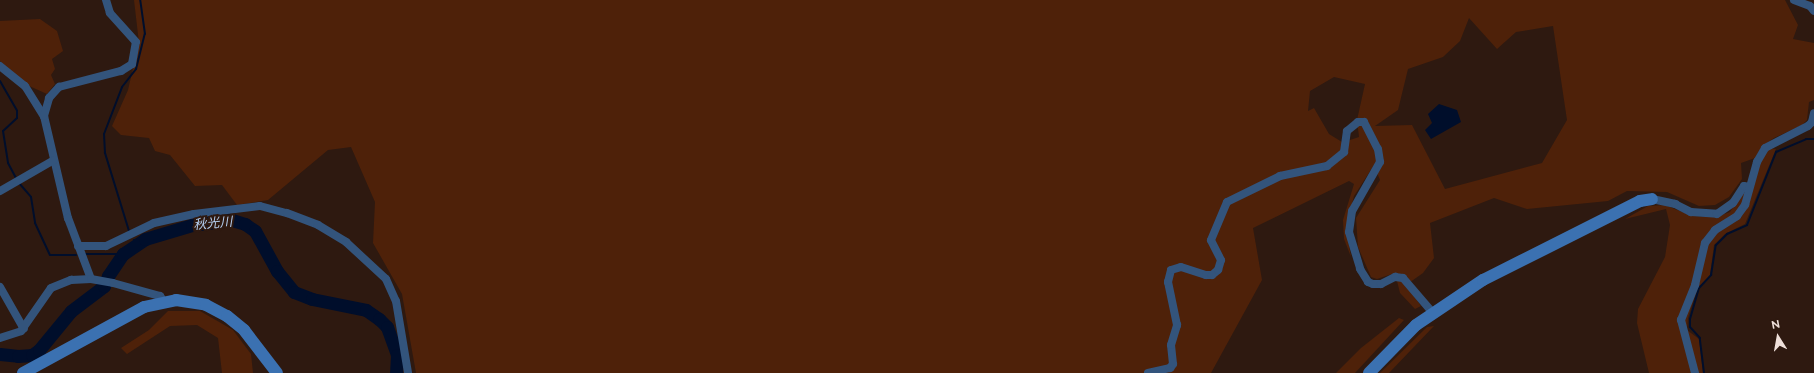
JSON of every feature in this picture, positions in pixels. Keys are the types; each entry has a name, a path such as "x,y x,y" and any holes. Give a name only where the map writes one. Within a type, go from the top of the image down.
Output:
{"street":[{"path":"44,116 49,98 58,87 121,71 132,64 136,42 110,13 106,0"},
{"path":"1794,0 1810,6 1814,11"},
{"path":"0,66 25,86 44,116 66,211 78,246 95,279"},
{"path":"1695,373 1681,320 1695,285 1705,243 1715,230 1741,211 1756,162 1765,148 1808,126 1812,122 1814,113"},
{"path":"1148,373 1170,368 1173,364 1171,345 1177,325 1168,282 1171,270 1181,267 1212,275 1218,270 1221,260 1211,240 1227,202 1280,176 1320,169 1327,166 1344,152 1348,131 1358,122 1364,122 1378,149 1380,162 1352,211 1350,232 1360,269 1368,282 1373,284 1381,284 1395,277 1403,278 1432,312"},
{"path":"0,191 17,179 54,160"},
{"path":"1369,373 1382,357 1432,312 1482,280 1640,201 1652,199 1675,204 1691,212 1717,214 1733,203 1744,186 1749,187"},
{"path":"78,246 106,246 170,218 260,206 312,223 346,242 386,279 396,301 408,373"},
{"path":"0,338 24,329 51,288 71,280 95,279 113,283 154,294 164,302"},
{"path":"0,287 24,329"},
{"path":"23,373 144,307 164,302 190,301 206,305 227,316 244,330 277,373"}],"shaded area":[{"path":"134,0 1785,0 1798,25 1793,39 1814,43 1814,100 1809,102 1807,120 1802,125 1774,138 1764,145 1755,158 1741,163 1742,179 1729,197 1715,205 1699,206 1667,192 1627,191 1608,201 1527,209 1494,198 1430,223 1434,258 1423,273 1406,285 1421,306 1415,309 1400,293 1395,273 1377,279 1371,277 1358,247 1356,218 1380,180 1374,165 1354,196 1346,228 1351,257 1344,239 1343,220 1354,184 1349,181 1253,228 1262,280 1211,373 416,373 402,294 373,243 375,202 351,147 328,150 268,200 237,205 222,185 195,186 170,155 155,151 149,138 121,135 112,126 128,90 139,43","holes":["1469,18 1497,49 1516,32 1553,26 1567,120 1542,163 1445,189 1412,125 1375,126 1398,110 1408,69 1443,57 1460,41","1334,77 1365,84 1357,120 1359,137 1342,142 1329,134 1314,108 1308,111 1310,91"]},
{"path":"40,19 57,31 63,51 52,59 55,69 51,75 55,84 47,94 27,85 0,61 0,21"},
{"path":"1769,148 1776,149 1745,224 1725,234 1714,245 1710,275 1697,289 1688,318 1687,330 1699,339 1703,373 1649,373 1637,323 1638,309 1665,257 1670,225 1666,209 1625,219 1648,206 1665,205 1692,216 1716,217 1730,212"},
{"path":"168,311 200,311 233,330 251,354 253,373 222,373 218,338 197,325 170,326 127,354 121,348 149,330"},
{"path":"1399,318 1404,320 1355,373 1336,373 1361,348"},
{"path":"1434,326 1389,373 1380,373 1427,327"}],"water":[{"path":"1439,104 1457,110 1461,122 1431,139 1425,130 1432,123 1428,114"}],"waterway":[{"path":"129,231 105,153 104,134 122,87 136,69 145,34 140,0"},
{"path":"0,81 17,111 17,118 3,131 8,163 17,180"},
{"path":"1704,373 1700,338 1690,327 1690,319 1699,288 1711,275 1716,245 1727,234 1747,225 1776,152 1806,139 1814,139"},
{"path":"19,183 31,197 35,223 50,255 76,255"},
{"name":"秋光川","path":"0,354 18,356 32,355 39,350 71,311 104,286 108,276 123,254 145,239 192,225 232,220 245,224 255,231 277,271 294,292 312,299 366,310 379,319 387,327 397,355 396,373"},
{"name":"秋光川","path":"134,240 136,245"},
{"path":"85,254 123,254"}]}
